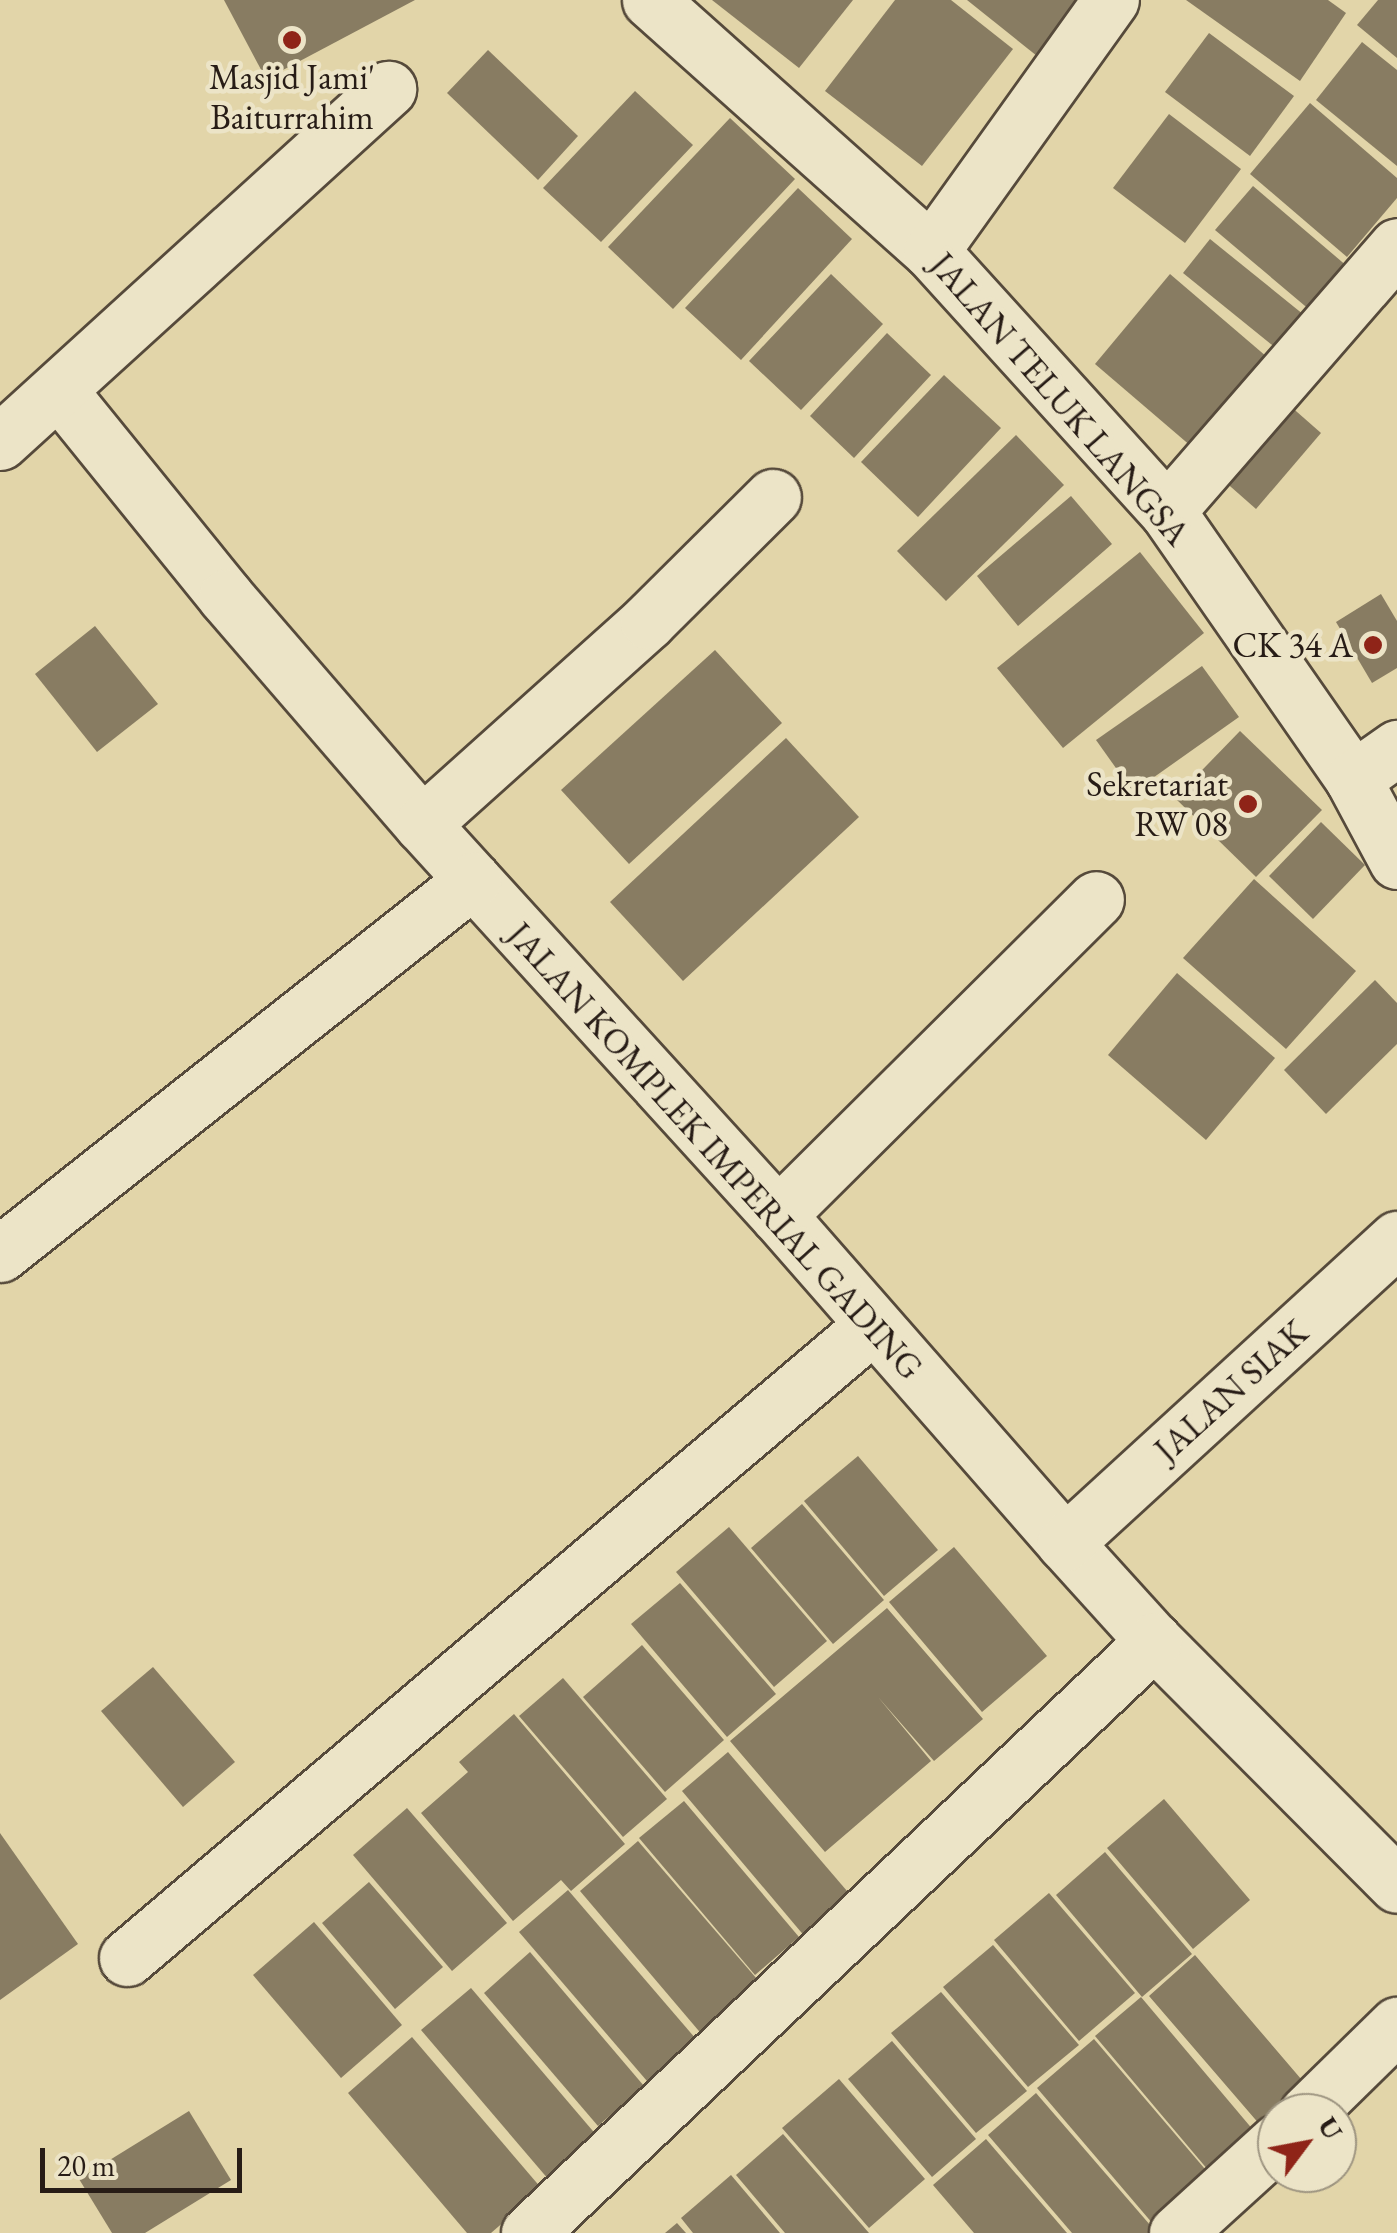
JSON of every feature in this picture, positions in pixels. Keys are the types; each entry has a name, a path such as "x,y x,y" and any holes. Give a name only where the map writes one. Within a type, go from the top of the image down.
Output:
{"street":[{"name":"JALAN TELUK LANGSA","path":"650,0 932,251 1167,511 1353,779 1397,861"},
{"path":"932,251 1111,0"},
{"path":"0,442 60,392 388,89"},
{"path":"1167,511 1397,246"},
{"name":"JALAN KOMPLEK IMPERIAL GADING","path":"60,392 226,596 422,824 778,1215 1065,1543 1154,1641 1397,1885"},
{"path":"422,824 648,621 774,497"},
{"path":"1353,779 1397,748"},
{"path":"0,1254 473,880"},
{"path":"778,1215 1096,899"},
{"name":"JALAN SIAK","path":"1065,1543 1397,1239"},
{"path":"126,1958 872,1326"},
{"path":"530,2233 1154,1641"},
{"path":"1327,2093 1397,2025"},
{"path":"1177,2233 1257,2160"}],"building":[{"name":"Masjid Jami' Baiturrahim","path":"224,0 415,0 266,79"},
{"path":"712,0 853,0 799,68"},
{"path":"895,0 951,0 1013,49 922,166 825,91"},
{"path":"967,0 1088,0 1042,60"},
{"path":"1186,0 1328,0 1346,13 1300,81"},
{"path":"1378,0 1397,0 1397,58 1357,25"},
{"path":"1209,33 1294,96 1250,156 1165,92"},
{"path":"1362,42 1397,70 1397,166 1316,100"},
{"path":"488,50 578,136 538,180 447,93"},
{"path":"635,91 693,145 601,242 543,188"},
{"path":"1310,103 1397,178 1397,198 1347,257 1250,174"},
{"path":"1169,114 1241,169 1185,243 1113,188"},
{"path":"730,118 795,179 673,309 608,247"},
{"path":"1253,186 1348,267 1311,311 1215,230"},
{"path":"798,188 852,239 741,360 685,308"},
{"path":"1210,239 1309,319 1282,353 1183,273"},
{"path":"831,274 883,324 801,410 749,361"},
{"path":"1170,274 1267,357 1192,447 1095,364"},
{"path":"887,333 931,375 854,458 810,416"},
{"path":"944,375 1001,428 918,517 861,462"},
{"path":"1280,397 1321,433 1256,509 1214,472"},
{"path":"1016,435 1064,485 946,601 897,551"},
{"path":"1071,496 1112,544 1018,626 977,576"},
{"path":"1140,552 1204,633 1063,748 997,668"},
{"name":"CK 34 A","path":"1381,594 1397,621 1397,668 1372,683 1336,622"},
{"path":"95,626 158,704 97,752 35,674"},
{"path":"715,650 782,723 629,864 561,790"},
{"path":"1202,666 1239,717 1133,792 1096,740"},
{"name":"Sekretariat RW 08","path":"1240,731 1322,810 1256,877 1175,798"},
{"path":"786,738 859,817 683,981 610,902"},
{"path":"1321,822 1365,865 1313,919 1269,876"},
{"path":"1254,879 1356,971 1286,1049 1183,958"},
{"path":"1177,973 1275,1058 1206,1140 1108,1055"},
{"path":"1375,980 1397,1003 1397,1044 1326,1114 1284,1070"},
{"path":"858,1456 938,1550 884,1596 804,1501"},
{"path":"802,1504 884,1600 833,1644 751,1548"},
{"path":"729,1527 827,1641 774,1687 676,1572"},
{"path":"954,1547 1047,1656 982,1712 889,1602"},
{"path":"680,1583 776,1694 727,1737 631,1624"},
{"path":"887,1608 983,1719 934,1761 878,1697 931,1761 825,1852 730,1741"},
{"path":"642,1645 724,1740 665,1792 583,1697"},
{"path":"153,1667 235,1762 183,1807 101,1711"},
{"path":"563,1678 667,1799 623,1837 519,1716"},
{"path":"514,1714 625,1844 571,1891 561,1880 513,1921 421,1813 468,1772 459,1762"},
{"path":"728,1752 853,1898 806,1938 682,1791"},
{"path":"1164,1799 1250,1900 1193,1949 1107,1848"},
{"path":"684,1801 799,1937 755,1975 639,1838"},
{"path":"407,1808 507,1923 452,1971 353,1855"},
{"path":"0,1833 78,1944 0,2000"},
{"path":"638,1841 763,1986 704,2037 580,1891"},
{"path":"1105,1852 1192,1954 1142,1997 1056,1895"},
{"path":"369,1882 443,1967 395,2009 322,1923"},
{"path":"568,1890 702,2046 653,2088 519,1932"},
{"path":"1049,1893 1135,1993 1079,2041 994,1940"},
{"path":"314,1922 402,2025 341,2078 253,1975"},
{"path":"993,1945 1079,2045 1028,2087 943,1987"},
{"path":"530,1952 644,2086 598,2126 484,1993"},
{"path":"1195,1955 1313,2093 1257,2093 1257,2121 1149,1996"},
{"path":"471,1988 598,2137 549,2180 421,2030"},
{"path":"941,1992 1027,2091 976,2133 891,2033"},
{"path":"1141,1997 1257,2135 1257,2151 1219,2183 1095,2036"},
{"path":"412,2037 542,2189 491,2233 467,2233 348,2093"},
{"path":"1094,2039 1216,2182 1159,2231 1037,2088"},
{"path":"892,2041 976,2139 932,2177 848,2079"},
{"path":"839,2079 925,2179 869,2228 782,2128"},
{"path":"1036,2093 1157,2233 1072,2233 988,2135"},
{"path":"189,2111 231,2180 145,2233 112,2233 79,2179"},
{"path":"783,2134 869,2233 785,2233 736,2175"},
{"path":"986,2139 1067,2233 974,2233 933,2185"},
{"path":"731,2175 780,2233 693,2233 681,2218"},
{"path":"677,2223 686,2233 665,2233"}],"place":[{"name":"Masjid Jami' Baiturrahim","path":"292,40"},
{"name":"CK 34 A","path":"1373,645"},
{"name":"Sekretariat RW 08","path":"1248,804"}]}
